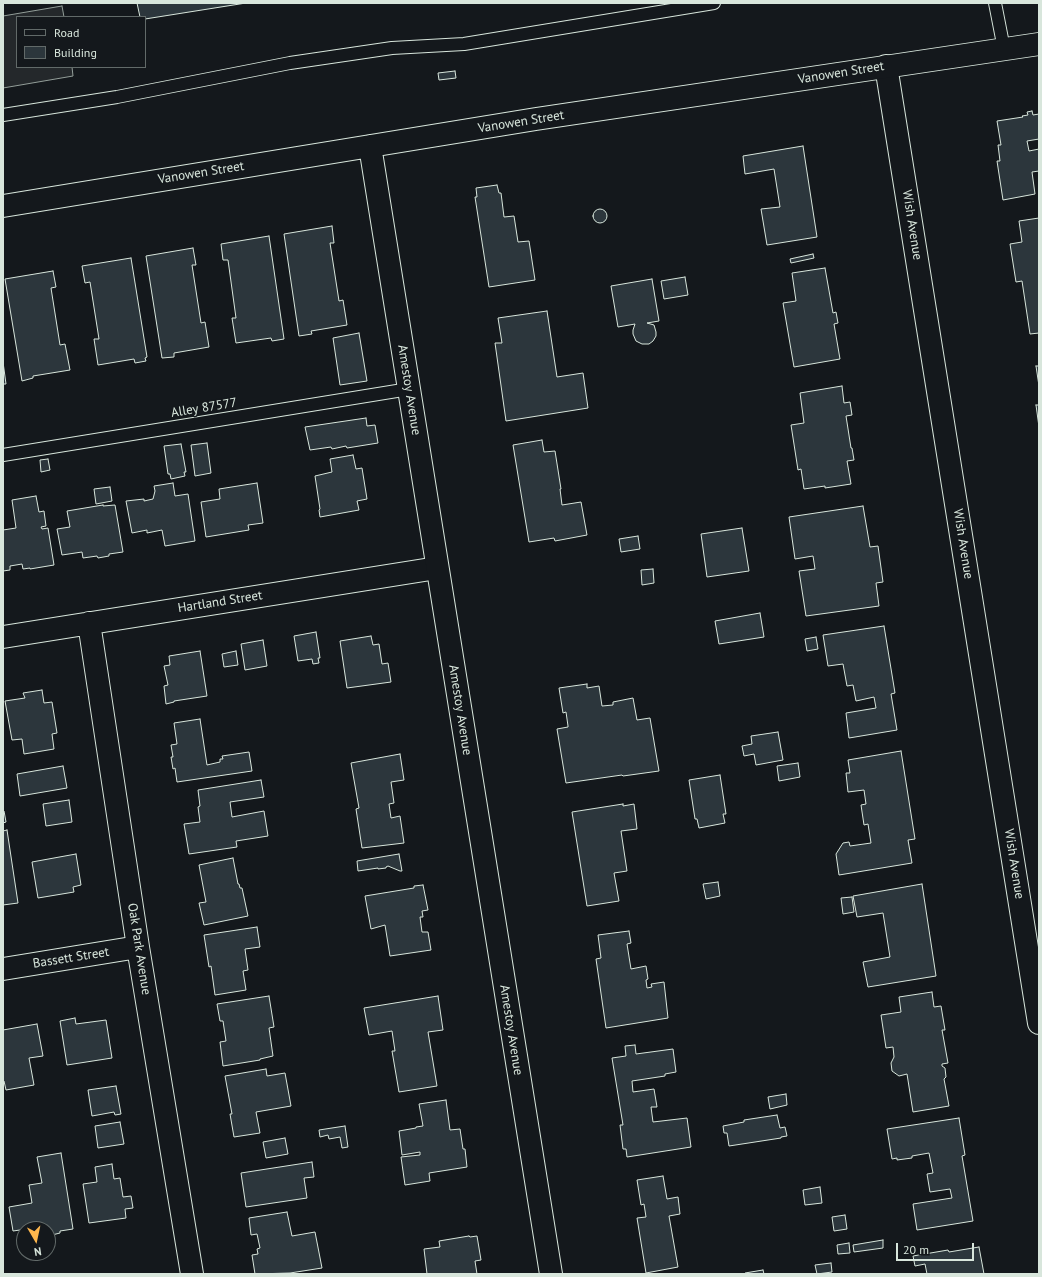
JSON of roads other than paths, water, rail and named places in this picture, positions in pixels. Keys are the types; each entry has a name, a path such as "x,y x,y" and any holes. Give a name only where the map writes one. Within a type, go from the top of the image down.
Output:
{"street":[{"name":"Vanowen Street","path":"3,206 536,119 1039,44"},
{"name":"Wish Avenue","path":"886,66 1039,1023"},
{"name":"Amestoy Avenue","path":"370,146 551,1274"},
{"name":"Hartland Street","path":"3,637 437,568"},
{"name":"Oak Park Avenue","path":"89,623 186,1273"},
{"name":"Bassett Street","path":"3,969 138,947"}],"lane":[{"path":"3,115 117,97 290,63 398,48 464,44 714,3"},
{"path":"995,3 1004,49"},
{"name":"Alley 87577","path":"3,455 409,389"}]}
